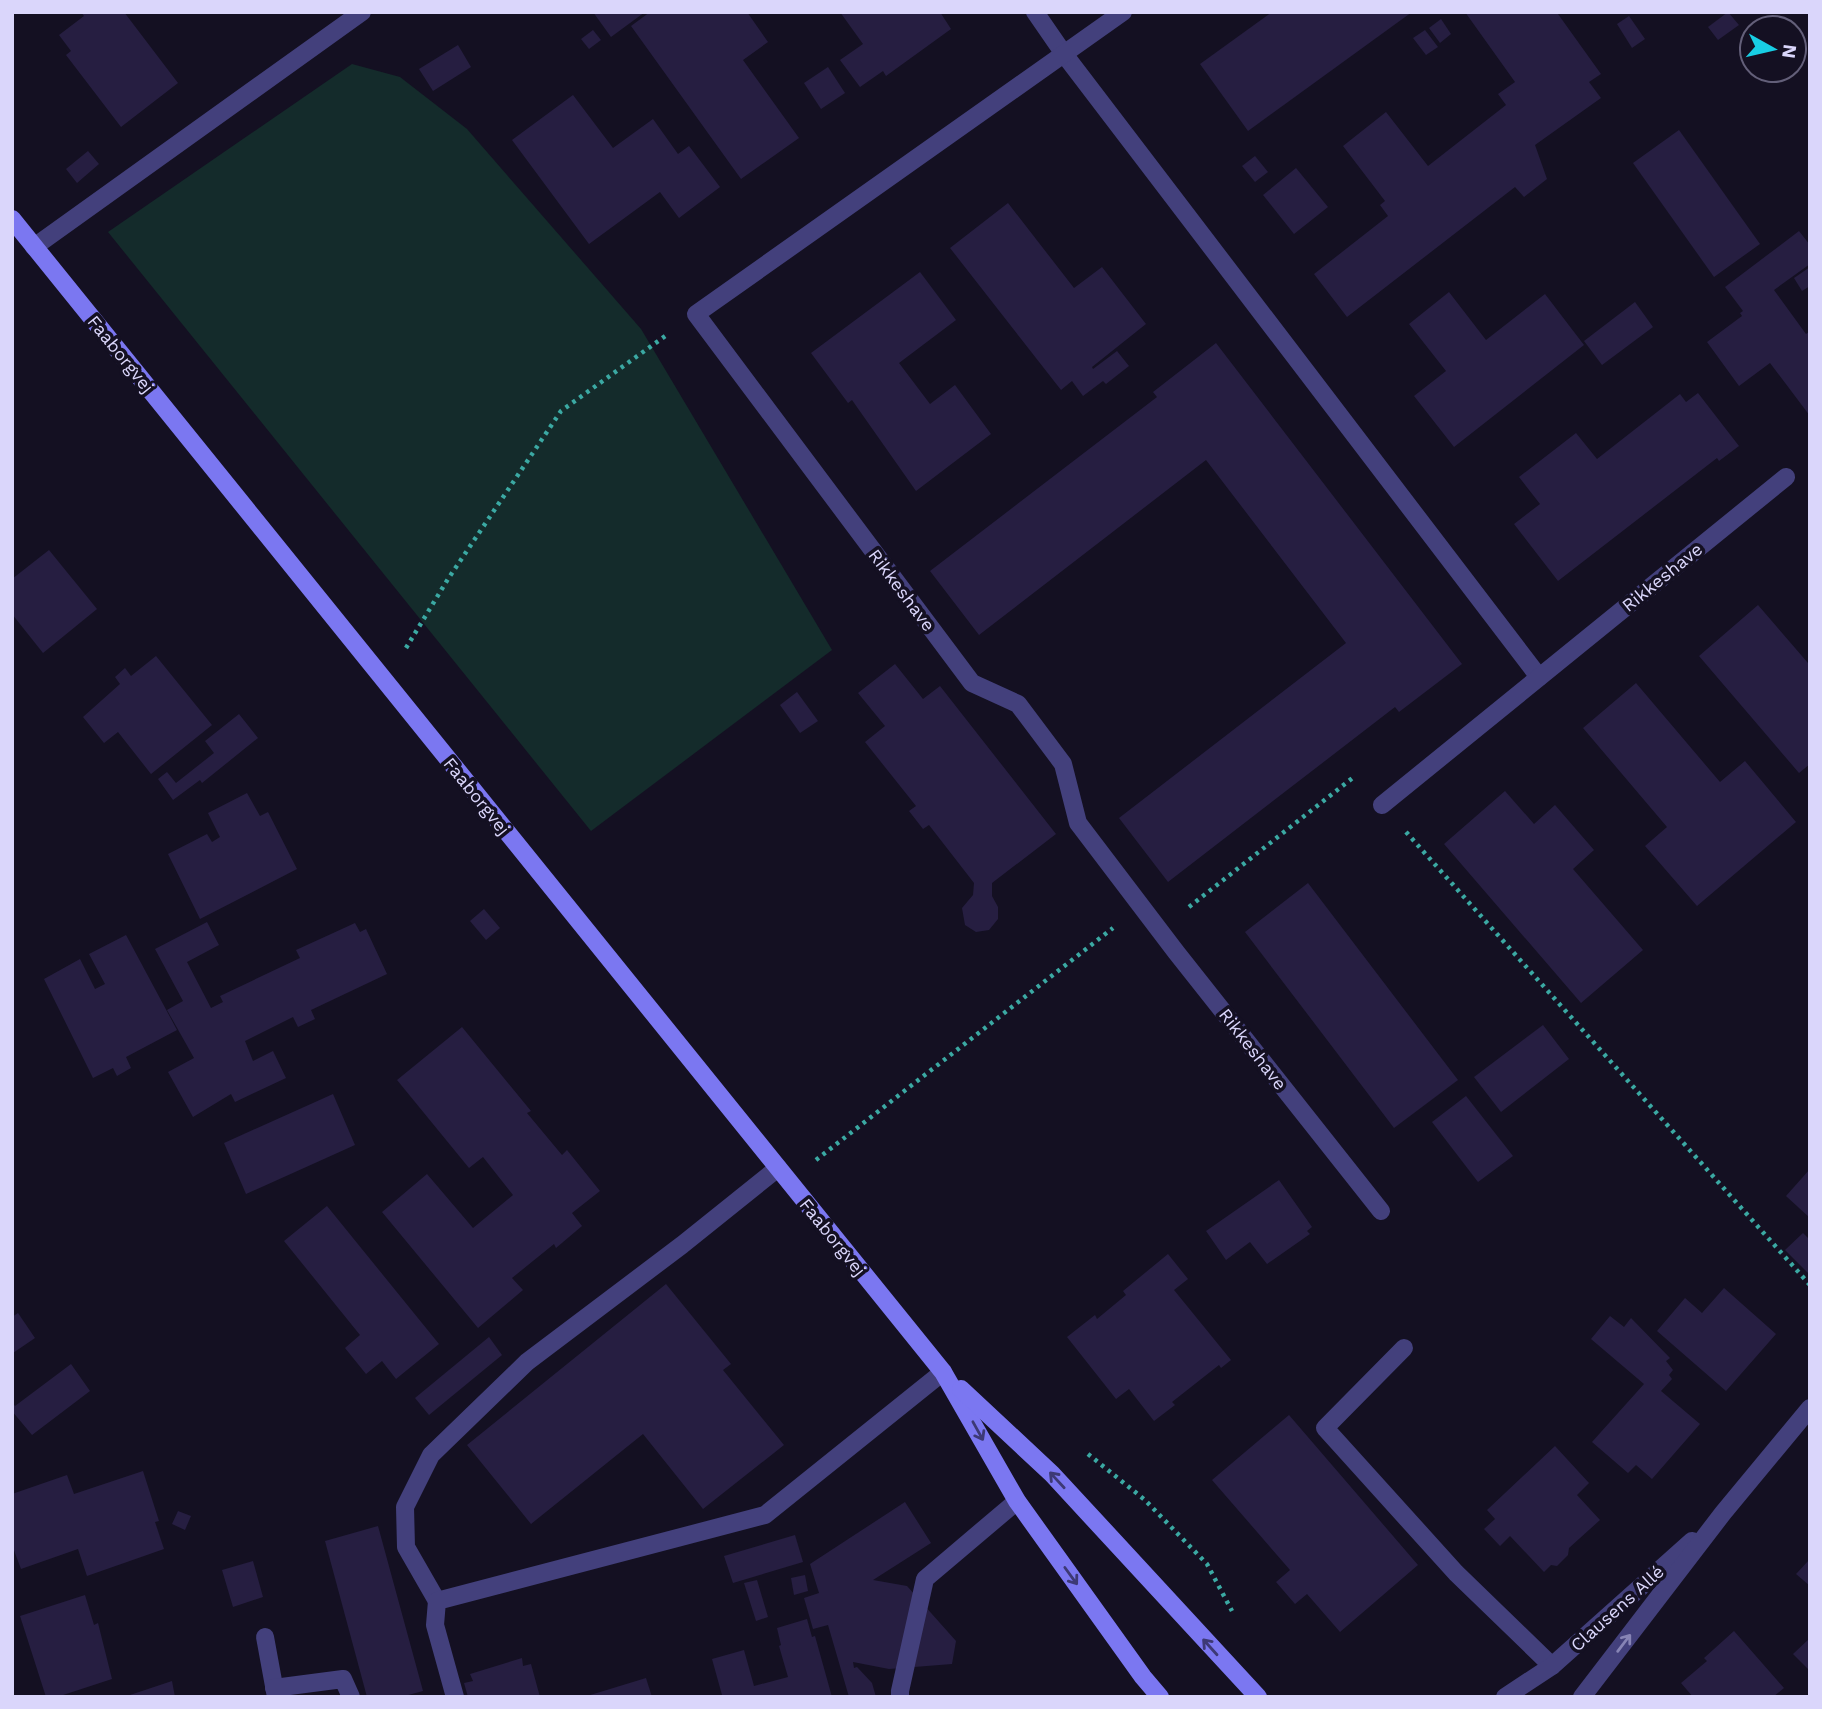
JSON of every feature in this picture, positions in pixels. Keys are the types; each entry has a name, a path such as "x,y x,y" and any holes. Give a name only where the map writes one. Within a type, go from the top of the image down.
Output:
{"main road":[{"name":"Faaborgvej","path":"12,219 943,1372 1052,1474 1258,1697"},
{"name":"Faaborgvej","path":"943,1372 1017,1501 1160,1697"}],"street":[{"path":"34,247 362,12"},
{"path":"1035,12 1064,54 1539,677"},
{"path":"696,314 1123,12"},
{"name":"Rikkeshave","path":"696,314 972,683 1018,704 1063,764 1078,823 1381,1211"},
{"name":"Rikkeshave","path":"1382,805 1786,477"},
{"path":"455,1697 435,1625 437,1601 405,1546 405,1507 431,1455 527,1362 682,1245 783,1175"},
{"path":"1404,1348 1325,1428 1456,1573 1552,1666"},
{"path":"437,1601 765,1515 943,1372"},
{"name":"Clausens Allé","path":"1582,1697 1723,1513 1810,1408"},
{"path":"900,1697 925,1579 1017,1501"},
{"name":"Clausens Allé","path":"1505,1697 1552,1666 1723,1513"},
{"path":"265,1637 275,1693 343,1679 351,1697"}],"path":[{"path":"385,681 448,579 561,411 696,314"},
{"path":"1160,930 1363,770"},
{"path":"1382,805 1810,1285"},
{"path":"783,1175 1142,906"}],"green space":[{"path":"352,64 400,77 467,129 641,329 832,650 591,831 108,232"}],"building":[{"path":"81,12 124,12 178,83 121,127 66,55 71,51 59,35 84,16"},
{"path":"593,12 645,12 611,37"},
{"path":"650,12 747,12 768,42 743,60 799,138 741,179 631,26"},
{"path":"840,12 940,12 951,29 886,76 883,71 860,87 840,60 863,44"},
{"path":"1272,12 1412,12 1248,131 1200,64"},
{"path":"1465,12 1561,12 1558,14 1601,74 1589,82 1601,98 1535,145 1547,179 1524,197 1515,187 1347,317 1314,274 1388,216 1380,205 1385,201 1343,146 1386,112 1428,166 1506,105 1498,94 1515,82"},
{"path":"1728,12 1738,24 1718,40 1708,27"},
{"path":"1629,16 1645,39 1632,48 1617,24"},
{"path":"1441,19 1451,34 1440,43 1429,28"},
{"path":"593,30 601,40 589,49 581,39"},
{"path":"1425,30 1438,47 1426,55 1413,38"},
{"path":"458,45 471,67 433,91 419,69"},
{"path":"828,67 845,93 821,109 804,83"},
{"path":"573,95 613,148 653,119 678,154 689,146 720,187 679,218 660,192 589,244 512,140"},
{"path":"1679,130 1760,244 1714,277 1633,163"},
{"path":"88,151 99,164 77,183 66,169"},
{"path":"1255,156 1268,172 1255,182 1242,166"},
{"path":"1296,168 1328,207 1294,234 1263,195"},
{"path":"1008,203 1074,288 1102,267 1146,324 1092,367 1093,369 1117,351 1129,366 1106,384 1103,381 1083,396 1072,381 1061,390 950,248"},
{"path":"1799,231 1810,245 1810,264 1774,290 1806,334 1810,331 1810,416 1770,363 1739,386 1707,342 1742,316 1740,313 1743,311 1725,287"},
{"path":"1810,267 1810,286 1802,291 1794,278"},
{"path":"920,272 956,320 899,363 930,404 955,385 991,434 916,491 852,400 848,403 811,353"},
{"path":"1449,292 1486,340 1545,294 1584,345 1454,447 1414,396 1446,371 1409,324"},
{"path":"1635,302 1653,327 1602,365 1584,341"},
{"path":"1216,343 1462,664 1399,712 1395,707 1168,882 1119,818 1346,643 1206,460 979,635 930,571 1157,397 1153,392"},
{"path":"1698,393 1739,446 1719,461 1717,458 1558,581 1514,524 1540,504 1519,477 1576,433 1597,459 1680,394 1686,402"},
{"path":"49,550 97,609 43,653 12,614 12,579"},
{"path":"1758,605 1808,663 1810,662 1810,764 1799,773 1699,656"},
{"path":"156,656 212,725 151,774 118,732 104,743 83,717 120,684 115,677 125,668 131,676"},
{"path":"895,664 923,699 940,686 1056,834 992,883 992,896 998,907 998,919 989,930 976,932 965,925 962,908 973,895 974,883 929,825 923,829 909,811 916,806 865,742 885,726 858,693"},
{"path":"1636,683 1720,782 1745,761 1796,822 1697,906 1645,846 1667,827 1583,728"},
{"path":"797,692 818,721 800,733 780,705"},
{"path":"239,714 258,738 202,783 200,780 173,800 158,779 167,772 176,783 214,753 205,741"},
{"path":"1505,791 1534,824 1555,805 1594,850 1573,869 1643,950 1581,1003 1444,844"},
{"path":"247,793 260,816 268,812 297,869 200,919 168,854 207,834 212,842 220,837 208,813"},
{"path":"1308,883 1458,1080 1394,1128 1245,932"},
{"path":"484,909 500,928 486,940 470,921"},
{"path":"207,922 219,945 187,962 211,1008 223,1002 220,996 300,958 296,950 355,923 360,932 366,929 387,974 311,1010 315,1019 298,1027 293,1017 245,1041 253,1061 273,1051 286,1078 235,1102 231,1094 193,1117 168,1072 194,1058 167,1010 183,1001 155,949"},
{"path":"126,935 177,1030 126,1057 131,1068 117,1076 113,1068 93,1078 44,979 80,959 95,989 105,984 89,954"},
{"path":"1543,1025 1569,1059 1501,1112 1474,1077"},
{"path":"462,1027 531,1111 527,1113 562,1155 567,1150 600,1191 572,1213 582,1226 556,1248 554,1244 512,1278 523,1290 478,1328 382,1212 427,1174 473,1228 513,1195 483,1157 469,1168 397,1080"},
{"path":"333,1094 355,1145 246,1194 224,1143"},
{"path":"1466,1096 1513,1156 1478,1182 1432,1122"},
{"path":"1810,1169 1810,1218 1786,1196"},
{"path":"1279,1180 1312,1227 1307,1231 1310,1234 1267,1264 1250,1242 1226,1260 1206,1231"},
{"path":"327,1206 439,1344 396,1379 382,1361 366,1374 345,1348 360,1335 284,1241"},
{"path":"1803,1233 1810,1240 1810,1275 1785,1250"},
{"path":"1168,1254 1188,1279 1174,1290 1231,1360 1221,1368 1219,1365 1172,1402 1175,1405 1154,1421 1129,1389 1116,1399 1067,1337 1095,1315 1097,1319 1126,1295 1123,1291"},
{"path":"666,1284 731,1364 723,1370 784,1445 703,1509 643,1434 531,1524 467,1445"},
{"path":"1724,1288 1776,1334 1726,1391 1657,1331 1685,1298 1702,1313"},
{"path":"18,1313 35,1338 13,1353 12,1317"},
{"path":"1610,1316 1624,1327 1631,1318 1670,1358 1666,1361 1673,1370 1669,1375 1672,1379 1661,1391 1700,1424 1652,1479 1636,1465 1628,1473 1592,1442 1644,1384 1591,1339"},
{"path":"489,1337 502,1355 429,1415 415,1398"},
{"path":"71,1364 90,1391 32,1435 12,1411 12,1402 15,1406"},
{"path":"1289,1415 1418,1565 1340,1632 1307,1594 1295,1604 1276,1582 1290,1570 1212,1480"},
{"path":"1555,1446 1589,1483 1577,1495 1600,1520 1569,1548 1568,1555 1557,1566 1551,1565 1544,1572 1510,1536 1500,1546 1484,1529 1495,1519 1487,1510"},
{"path":"143,1471 159,1521 155,1522 164,1549 87,1576 78,1549 21,1569 12,1545 12,1494 67,1475 74,1494"},
{"path":"905,1502 931,1543 873,1580 907,1586 956,1641 952,1664 889,1669 853,1662 854,1668 857,1667 872,1683 876,1697 849,1697 828,1625 813,1629 804,1598 819,1593 810,1564"},
{"path":"178,1511 191,1516 185,1530 172,1524"},
{"path":"378,1526 423,1691 401,1697 367,1697 325,1541"},
{"path":"795,1535 803,1562 733,1583 724,1556"},
{"path":"1810,1559 1810,1586 1796,1574"},
{"path":"253,1561 263,1597 233,1607 222,1570"},
{"path":"805,1575 808,1591 794,1595 791,1578"},
{"path":"757,1580 768,1617 756,1621 744,1583"},
{"path":"85,1595 94,1625 98,1623 112,1679 57,1697 46,1697 20,1616"},
{"path":"807,1619 812,1637 815,1636 832,1697 717,1697 722,1695 712,1659 744,1650 754,1686 788,1677 777,1628"},
{"path":"1734,1631 1784,1688 1773,1697 1693,1697 1681,1683 1707,1661 1704,1658"},
{"path":"1810,1638 1810,1671 1793,1654"},
{"path":"522,1658 523,1666 531,1664 540,1697 468,1697 464,1683 473,1681 470,1674"},
{"path":"646,1678 652,1697 587,1696"},
{"path":"172,1681 175,1697 127,1697 127,1696"}]}
